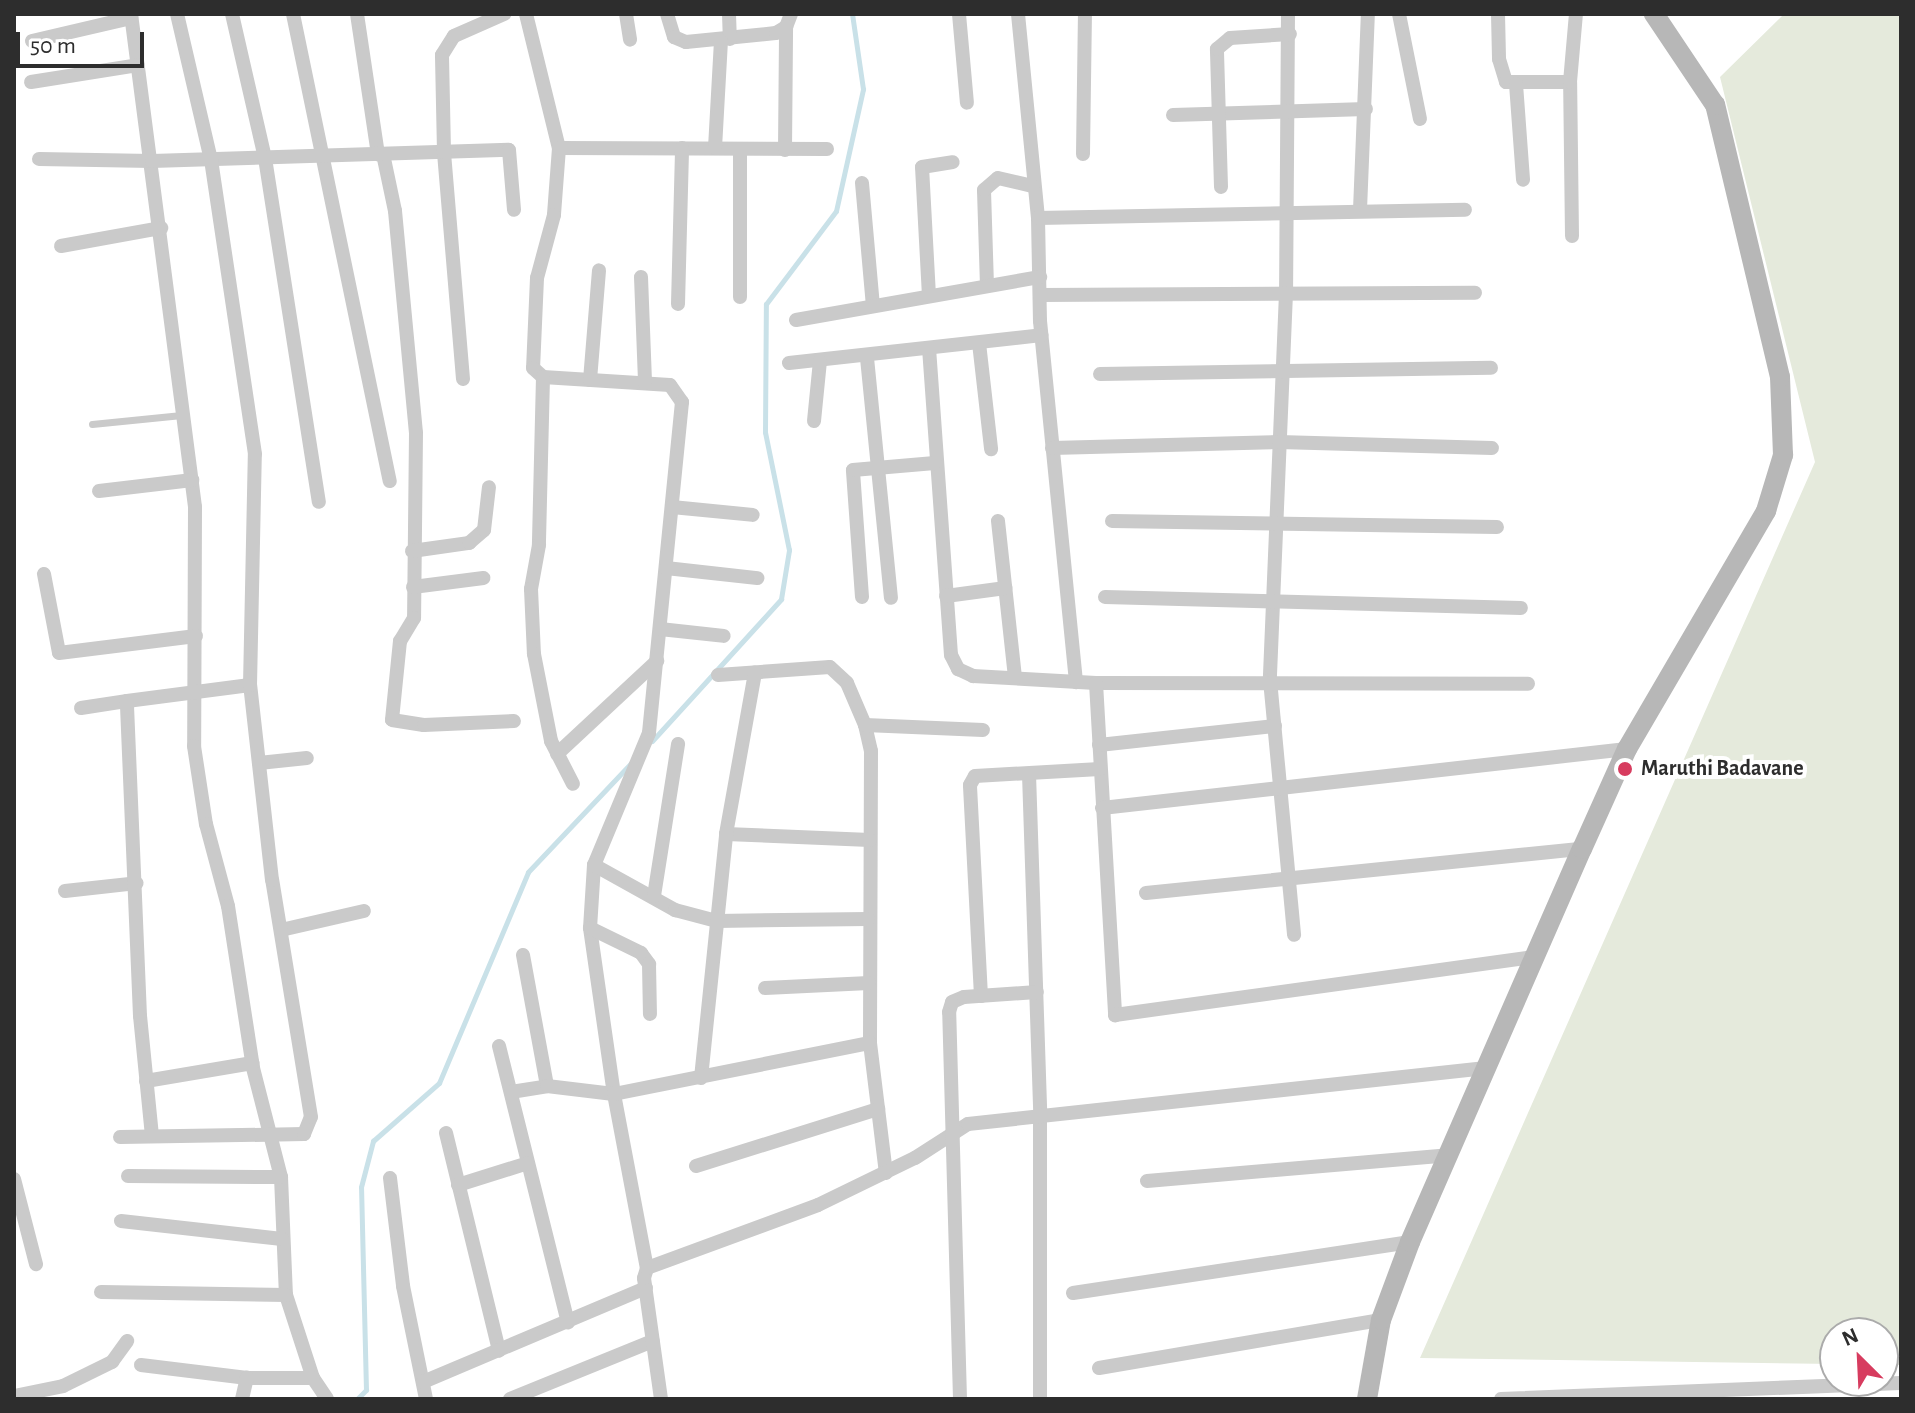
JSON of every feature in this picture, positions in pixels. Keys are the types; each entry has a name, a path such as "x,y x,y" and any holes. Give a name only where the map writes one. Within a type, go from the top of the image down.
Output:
{"street":[{"path":"120,1137 304,1134 311,1117 281,930 250,685 255,454 211,160 177,14"},
{"path":"232,14 265,158 319,502"},
{"path":"293,14 319,156 390,481"},
{"path":"357,14 380,154 395,211 416,433 412,551 414,618 400,641 392,720 424,725 514,721"},
{"path":"526,14 559,148 554,215 535,307 533,368 543,377 670,385 682,402 649,733 594,865 590,928 614,1094 647,1268 646,1288 661,1399"},
{"path":"626,14 630,40"},
{"path":"667,14 674,37 686,42 726,40 789,21 785,150"},
{"path":"715,148 729,14"},
{"path":"959,14 967,103"},
{"path":"1018,14 1038,218 1041,335 1076,682"},
{"path":"1083,154 1085,14"},
{"path":"1288,14 1286,293 1270,680 1294,935"},
{"path":"1360,210 1368,14"},
{"path":"1399,14 1420,119"},
{"path":"1498,14 1506,82 1570,82"},
{"path":"1572,236 1570,82 1576,14"},
{"path":"1367,1399 1381,1320 1410,1242 1582,849 1627,749 1762,519 1779,474 1785,435 1780,377 1715,105 1654,14"},
{"path":"463,379 444,152 442,55 454,36 501,15"},
{"path":"32,41 131,16 192,480 196,636 194,746 206,824 228,906 252,1063 281,1177 286,1295 313,1378 327,1399"},
{"path":"1221,187 1217,49 1223,40 1290,34"},
{"path":"31,82 138,65"},
{"path":"1516,84 1523,180"},
{"path":"1173,115 1366,109"},
{"path":"559,148 827,149"},
{"path":"678,304 682,148"},
{"path":"39,159 211,160 509,150 514,210"},
{"path":"740,151 740,297"},
{"path":"929,296 922,167 953,162"},
{"path":"987,286 984,190 998,178 1033,186"},
{"path":"862,183 873,306"},
{"path":"1038,218 1465,210"},
{"path":"61,246 161,228"},
{"path":"590,380 599,270"},
{"path":"641,277 645,383"},
{"path":"796,320 1040,277"},
{"path":"1040,295 1475,293"},
{"path":"789,363 867,358 1041,335"},
{"path":"979,343 991,449"},
{"path":"929,348 951,655 958,669 973,676 1096,683 1270,680 1528,684"},
{"path":"867,358 891,598"},
{"path":"814,421 820,361"},
{"path":"1100,374 1491,368"},
{"path":"543,377 539,545 531,617 539,680 557,754 573,784"},
{"path":"1052,448 1279,442 1492,448"},
{"path":"862,597 853,470 935,463"},
{"path":"99,491 192,480"},
{"path":"412,551 469,543 484,530 489,487"},
{"path":"672,507 753,515"},
{"path":"1112,521 1277,520 1497,527"},
{"path":"998,521 1015,678"},
{"path":"666,568 757,578"},
{"path":"44,574 59,653 196,636"},
{"path":"413,587 483,578"},
{"path":"946,596 1005,588"},
{"path":"1105,597 1521,608"},
{"path":"660,629 724,636"},
{"path":"557,754 657,661"},
{"path":"718,675 839,670 865,725 871,751 868,919 870,1043 886,1173"},
{"path":"701,1078 726,834 755,673"},
{"path":"1096,683 1115,1015 1535,957"},
{"path":"81,708 193,690 250,685"},
{"path":"127,701 146,1081 152,1136"},
{"path":"865,725 983,730"},
{"path":"1099,745 1275,726"},
{"path":"654,896 678,744"},
{"path":"1102,808 1282,785 1627,749"},
{"path":"259,763 307,758"},
{"path":"981,996 970,785 975,776 1100,769"},
{"path":"1029,774 1040,1114 1040,1399"},
{"path":"726,834 870,840"},
{"path":"1146,893 1582,849"},
{"path":"594,865 675,910 717,921 868,919"},
{"path":"65,891 137,883"},
{"path":"281,930 364,911"},
{"path":"590,928 641,953 649,964 650,1014"},
{"path":"523,955 547,1086"},
{"path":"765,988 869,983"},
{"path":"960,1399 949,1012 952,1002 981,996 1037,992"},
{"path":"511,1092 547,1086 614,1094 870,1043"},
{"path":"499,1046 568,1323"},
{"path":"146,1081 252,1063"},
{"path":"647,1268 818,1205 886,1173 954,1131 1040,1114 1486,1068"},
{"path":"696,1166 878,1109"},
{"path":"446,1133 499,1351"},
{"path":"1147,1181 1448,1155"},
{"path":"458,1185 528,1163"},
{"path":"128,1176 281,1177"},
{"path":"390,1178 403,1286 426,1399"},
{"path":"14,1179 36,1264"},
{"path":"121,1221 282,1239"},
{"path":"1073,1293 1410,1242"},
{"path":"423,1382 646,1288"},
{"path":"101,1292 286,1295"},
{"path":"1099,1368 1381,1320"},
{"path":"19,1397 64,1392 112,1362 127,1341"},
{"path":"510,1399 653,1341"},
{"path":"141,1365 247,1378 313,1378"},
{"path":"242,1399 247,1378"},
{"path":"1501,1399 1901,1383"}],"lane":[{"path":"92,424 184,415"}],"shaded area":[{"path":"1784,14 1901,14 1901,1365 1899,1317 1819,1317 1819,1364 1420,1358 1815,462 1720,77"}],"waterway":[{"path":"652,741 781,599 789,550 765,432 766,304 836,211 863,89 852,14"},
{"path":"357,1399 366,1390 361,1187 373,1141 439,1083 528,872 631,763"}],"place":[{"name":"Maruthi Badavane","path":"1625,769"}]}
